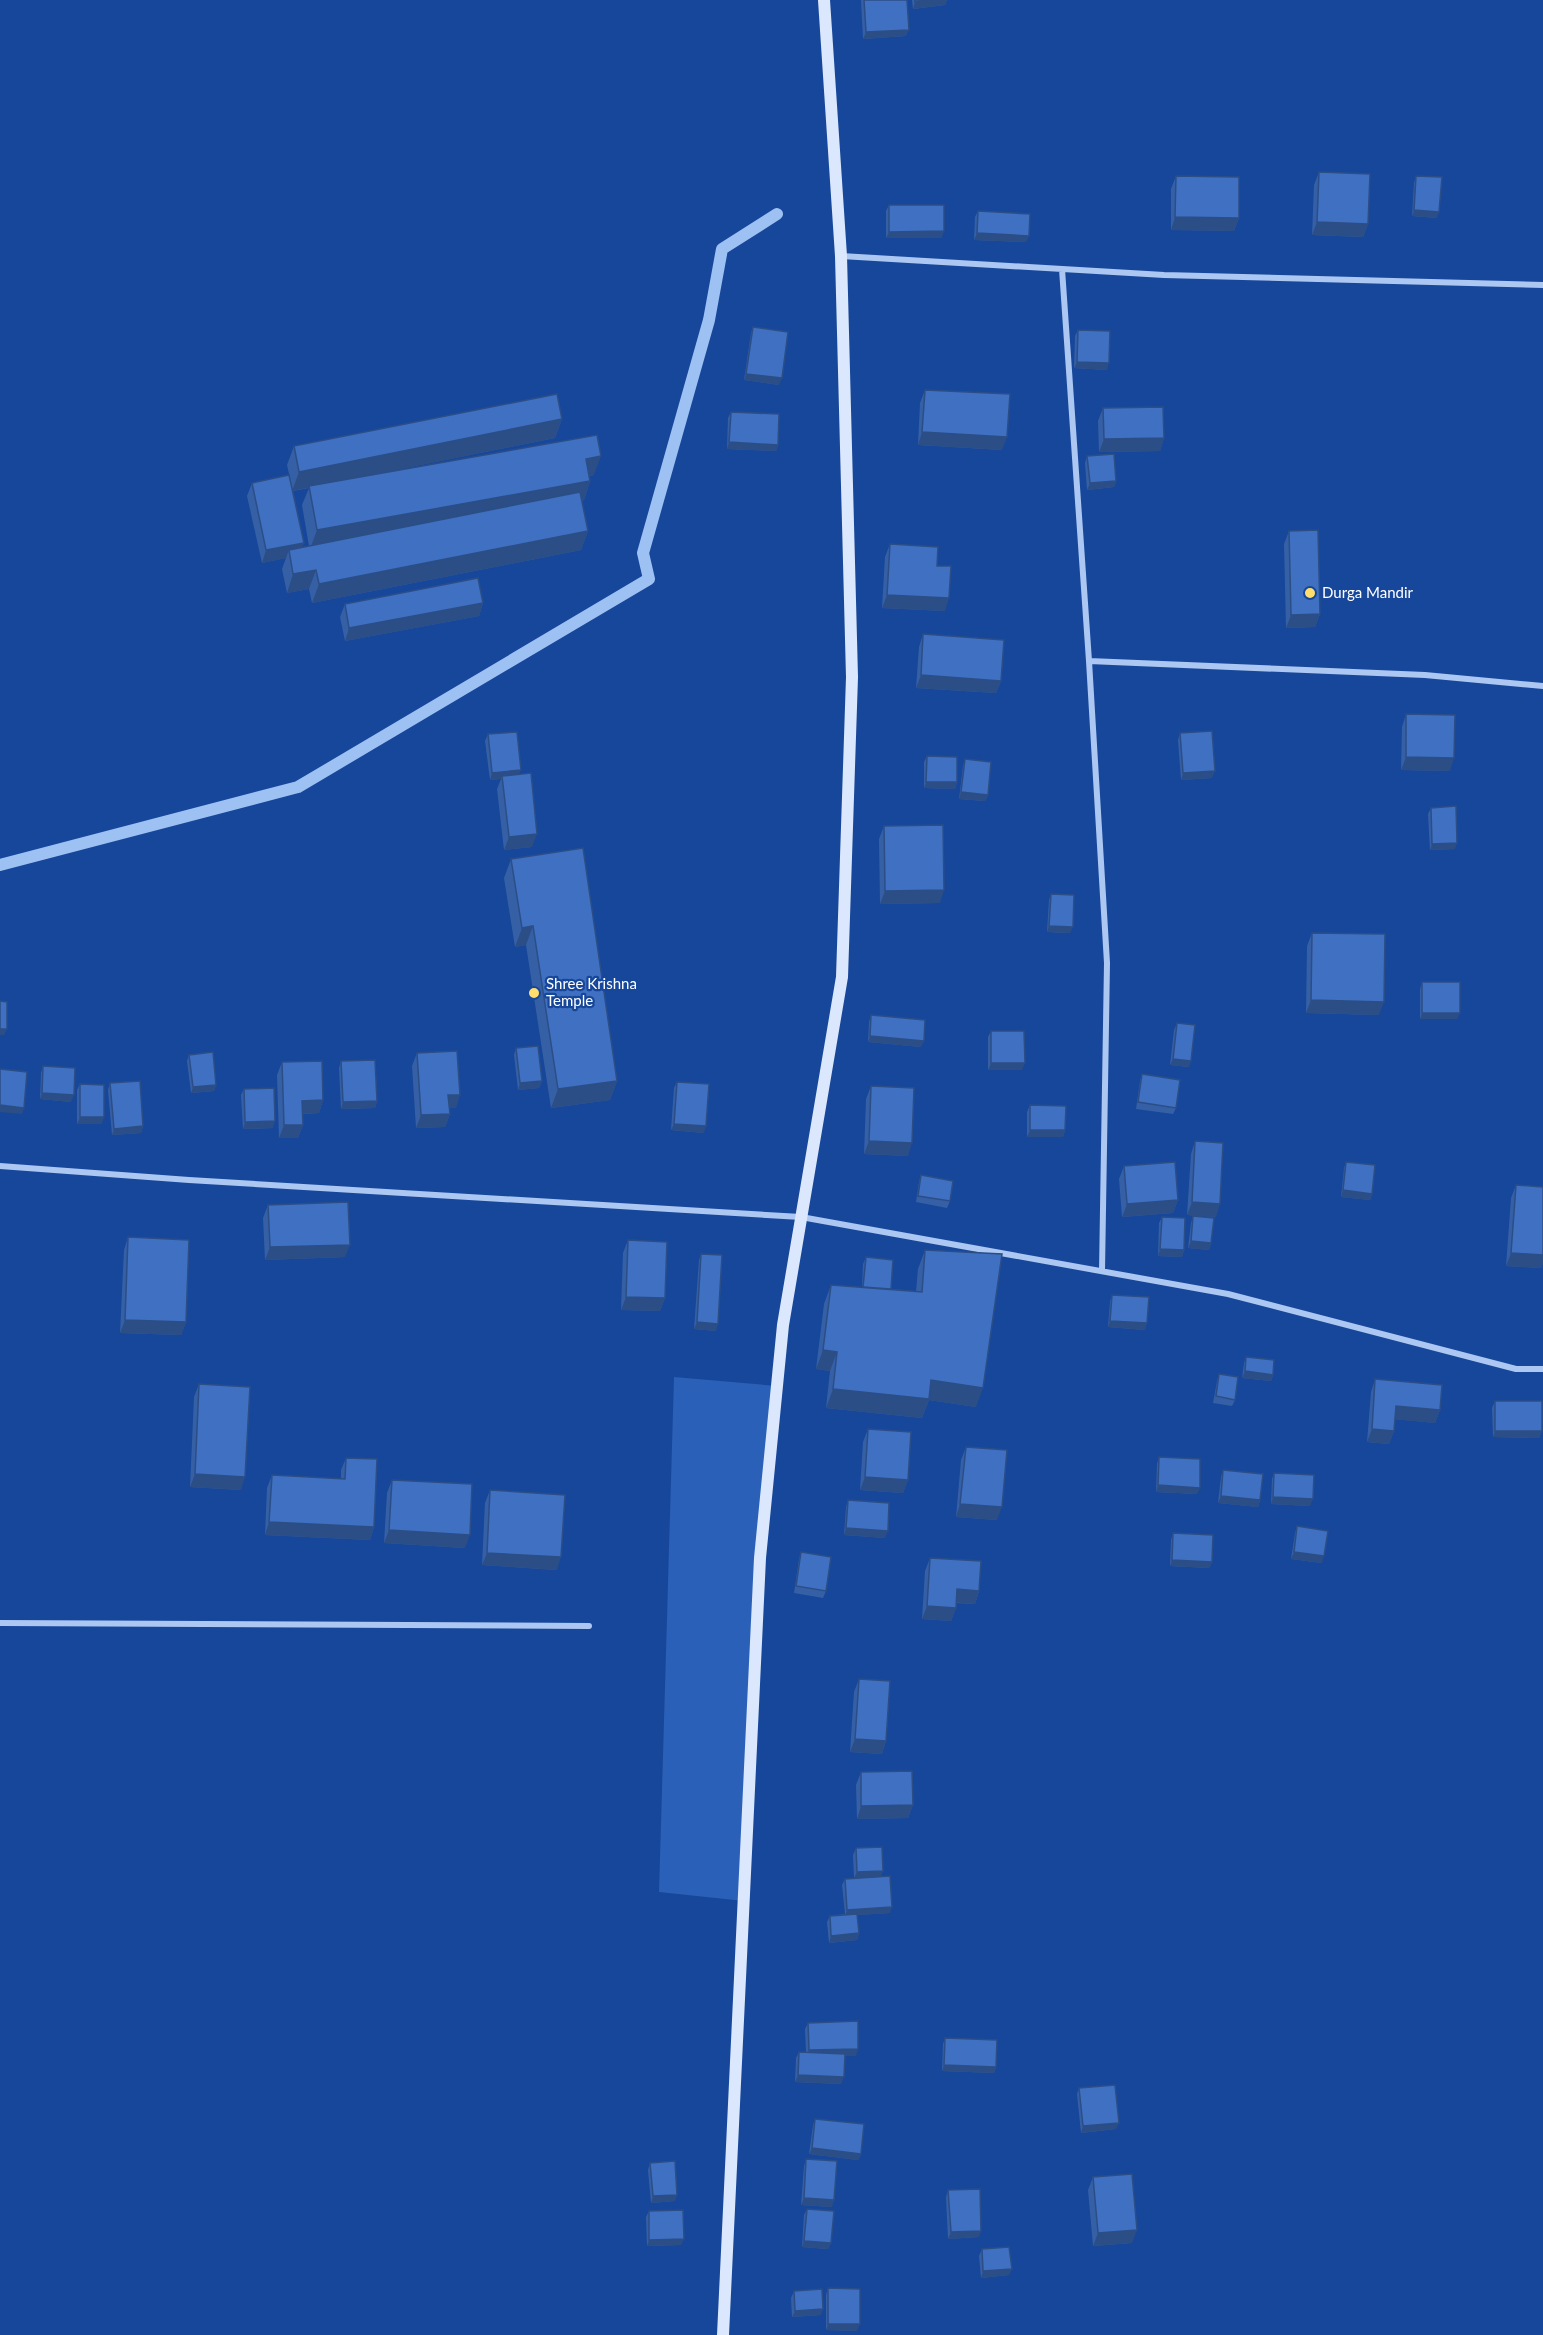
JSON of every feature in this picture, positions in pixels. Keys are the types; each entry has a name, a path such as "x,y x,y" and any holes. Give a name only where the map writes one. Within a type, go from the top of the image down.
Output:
{"main road":[{"path":"723,2335 760,1558 783,1325 842,977 852,678 841,256 824,0"}],"street":[{"path":"841,256 1164,275 1543,285"},
{"path":"1062,269 1107,963 1102,1271"},
{"path":"1089,661 1425,675 1543,686"},
{"path":"0,1166 201,1181 801,1217 1228,1294 1516,1369 1543,1369"},
{"path":"0,1623 589,1626"}],"shaded area":[{"path":"674,1377 777,1386 760,1558 744,1901 659,1892"}],"building":[{"path":"864,0 907,0 909,30 866,32"},
{"path":"1319,172 1370,174 1368,224 1317,222"},
{"path":"1176,176 1239,177 1239,218 1175,217"},
{"path":"1416,176 1442,177 1439,212 1414,210"},
{"path":"889,205 944,205 944,231 889,232"},
{"path":"978,211 1030,214 1029,236 977,233"},
{"path":"753,327 788,332 782,378 746,374"},
{"path":"1078,330 1110,331 1109,363 1077,362"},
{"path":"925,390 1010,394 1007,437 922,432"},
{"path":"557,394 562,419 299,472 294,446"},
{"path":"1163,407 1164,438 1104,439 1103,408"},
{"path":"731,412 779,414 778,445 729,442"},
{"path":"597,435 601,456 586,459 590,481 317,530 309,486"},
{"path":"1114,454 1116,481 1090,483 1087,456"},
{"path":"289,475 304,543 266,550 252,483"},
{"path":"580,492 588,531 319,584 316,570 293,574 289,550"},
{"path":"1318,530 1320,614 1291,615 1289,531"},
{"path":"890,544 938,547 937,566 951,566 949,598 887,595"},
{"path":"478,578 483,603 349,628 345,604"},
{"path":"923,634 1004,640 1001,681 921,675"},
{"path":"1406,714 1455,715 1454,758 1406,757"},
{"path":"1212,731 1215,771 1183,773 1180,733"},
{"path":"517,732 521,770 492,773 488,734"},
{"path":"927,756 957,757 957,782 926,782"},
{"path":"965,759 991,762 988,795 961,792"},
{"path":"531,773 537,834 509,837 502,776"},
{"path":"1456,806 1457,843 1432,844 1431,808"},
{"path":"943,825 944,890 885,891 884,826"},
{"path":"583,848 617,1081 558,1089 533,926 522,928 511,859"},
{"path":"1051,894 1074,895 1073,927 1049,926"},
{"path":"1312,933 1385,934 1384,1002 1311,1000"},
{"path":"1422,982 1460,982 1460,1013 1422,1013"},
{"path":"0,1001 7,1002 7,1029 0,1029"},
{"path":"871,1015 925,1020 924,1041 870,1036"},
{"path":"1177,1023 1195,1025 1191,1061 1173,1059"},
{"path":"991,1031 1024,1031 1025,1063 991,1063"},
{"path":"538,1046 542,1081 520,1083 516,1048"},
{"path":"457,1051 460,1095 448,1095 450,1114 421,1115 417,1053"},
{"path":"213,1052 216,1085 193,1087 189,1055"},
{"path":"375,1060 377,1101 343,1102 341,1061"},
{"path":"322,1061 323,1100 302,1101 303,1125 284,1125 282,1062"},
{"path":"43,1066 75,1068 74,1095 42,1093"},
{"path":"0,1069 27,1072 24,1108 0,1105"},
{"path":"1142,1074 1180,1080 1176,1108 1138,1102"},
{"path":"140,1081 143,1126 114,1129 110,1083"},
{"path":"677,1082 709,1084 706,1126 674,1124"},
{"path":"80,1084 104,1085 104,1117 80,1117"},
{"path":"871,1086 914,1088 912,1143 869,1141"},
{"path":"274,1088 275,1121 245,1122 244,1089"},
{"path":"1030,1105 1066,1106 1065,1130 1030,1130"},
{"path":"1195,1141 1223,1143 1220,1204 1192,1202"},
{"path":"1175,1162 1178,1200 1127,1204 1124,1166"},
{"path":"1346,1162 1375,1165 1372,1194 1343,1190"},
{"path":"921,1175 953,1181 950,1201 918,1196"},
{"path":"1516,1185 1543,1187 1543,1255 1511,1253"},
{"path":"348,1202 350,1245 270,1247 268,1205"},
{"path":"1193,1216 1214,1218 1211,1243 1191,1241"},
{"path":"1162,1217 1185,1218 1184,1250 1160,1249"},
{"path":"128,1237 189,1240 186,1322 125,1320"},
{"path":"628,1240 667,1242 665,1298 626,1297"},
{"path":"925,1250 1002,1254 983,1388 931,1380 929,1399 833,1389 837,1352 823,1350 831,1285 922,1292"},
{"path":"701,1254 722,1255 718,1324 697,1322"},
{"path":"866,1257 893,1260 891,1289 863,1287"},
{"path":"1112,1295 1149,1297 1147,1323 1110,1321"},
{"path":"1246,1357 1274,1360 1273,1375 1245,1371"},
{"path":"1219,1374 1238,1377 1235,1400 1216,1396"},
{"path":"1375,1379 1442,1385 1440,1410 1396,1406 1394,1431 1372,1429"},
{"path":"199,1384 250,1387 245,1477 195,1474"},
{"path":"1495,1401 1542,1401 1542,1431 1495,1431"},
{"path":"868,1429 911,1432 908,1480 865,1477"},
{"path":"966,1447 1007,1450 1002,1507 960,1504"},
{"path":"1159,1457 1200,1459 1200,1488 1158,1485"},
{"path":"346,1458 377,1459 374,1527 269,1522 272,1475 345,1479"},
{"path":"1223,1470 1263,1474 1260,1500 1221,1496"},
{"path":"1274,1473 1314,1475 1313,1499 1273,1497"},
{"path":"392,1480 472,1484 470,1535 389,1530"},
{"path":"490,1490 565,1495 561,1557 487,1553"},
{"path":"848,1500 889,1503 888,1531 846,1528"},
{"path":"1297,1526 1328,1531 1324,1556 1294,1552"},
{"path":"1173,1533 1213,1535 1212,1562 1172,1560"},
{"path":"801,1552 831,1557 826,1591 796,1586"},
{"path":"930,1558 981,1561 979,1591 957,1589 956,1608 927,1606"},
{"path":"859,1679 890,1681 886,1741 855,1739"},
{"path":"912,1771 913,1805 861,1806 861,1772"},
{"path":"882,1847 883,1871 857,1872 856,1848"},
{"path":"890,1876 892,1907 847,1910 845,1879"},
{"path":"857,1914 859,1933 831,1936 830,1916"},
{"path":"858,2021 858,2049 809,2050 808,2023"},
{"path":"945,2038 997,2040 996,2067 944,2065"},
{"path":"799,2052 845,2054 844,2077 798,2075"},
{"path":"1115,2085 1119,2123 1083,2126 1079,2088"},
{"path":"815,2119 864,2124 861,2154 812,2148"},
{"path":"806,2159 837,2161 834,2200 804,2198"},
{"path":"675,2161 677,2195 653,2196 650,2163"},
{"path":"1132,2174 1137,2230 1098,2233 1093,2177"},
{"path":"980,2189 981,2231 951,2232 948,2190"},
{"path":"807,2209 834,2211 831,2243 804,2241"},
{"path":"683,2210 684,2239 649,2240 649,2211"},
{"path":"1009,2247 1012,2269 983,2271 982,2249"},
{"path":"828,2288 860,2289 860,2324 828,2324"},
{"path":"822,2289 823,2309 795,2311 794,2291"}],"waterway":[{"path":"0,865 298,787 649,579 643,553 709,320 722,249 777,214"}],"place":[{"name":"Durga Mandir","path":"1310,593"},
{"name":"Shree Krishna Temple","path":"534,993"}]}
